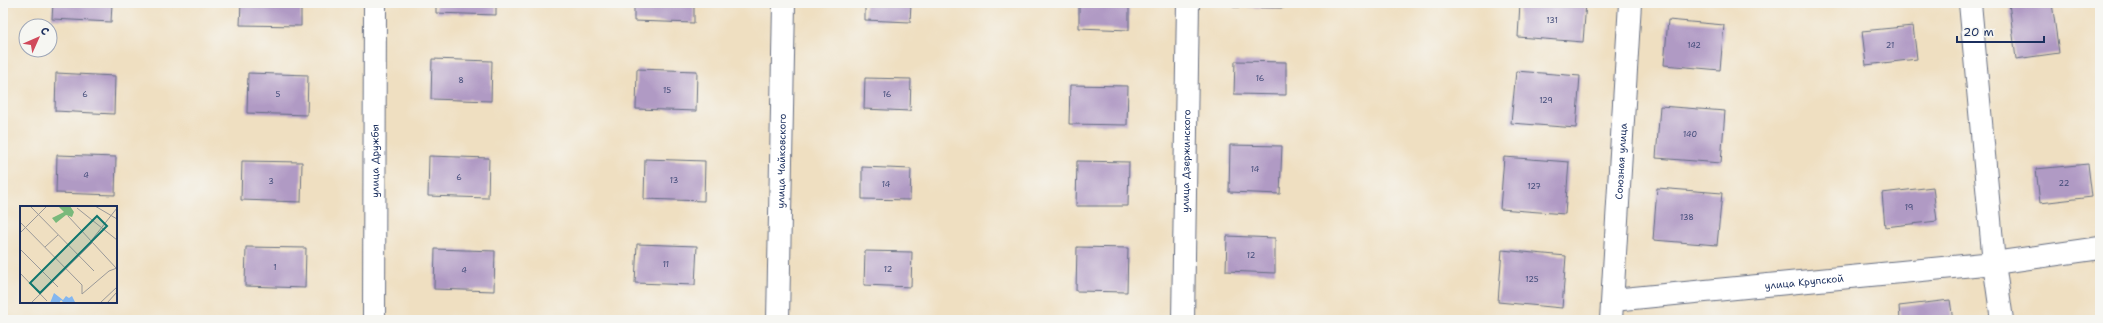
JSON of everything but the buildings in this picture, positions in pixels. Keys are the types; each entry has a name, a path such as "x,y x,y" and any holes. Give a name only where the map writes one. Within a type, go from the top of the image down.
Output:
{"street":[{"name":"улица Дружбы","path":"374,320 375,3"},
{"name":"улица Чайковского","path":"778,320 784,3"},
{"name":"улица Дзержинского","path":"1183,320 1188,3"},
{"name":"Союзная улица","path":"1612,310 1630,3"},
{"path":"1970,3 1994,263 2002,320"},
{"name":"улица Крупской","path":"1612,310 1994,263 2100,248"}]}
